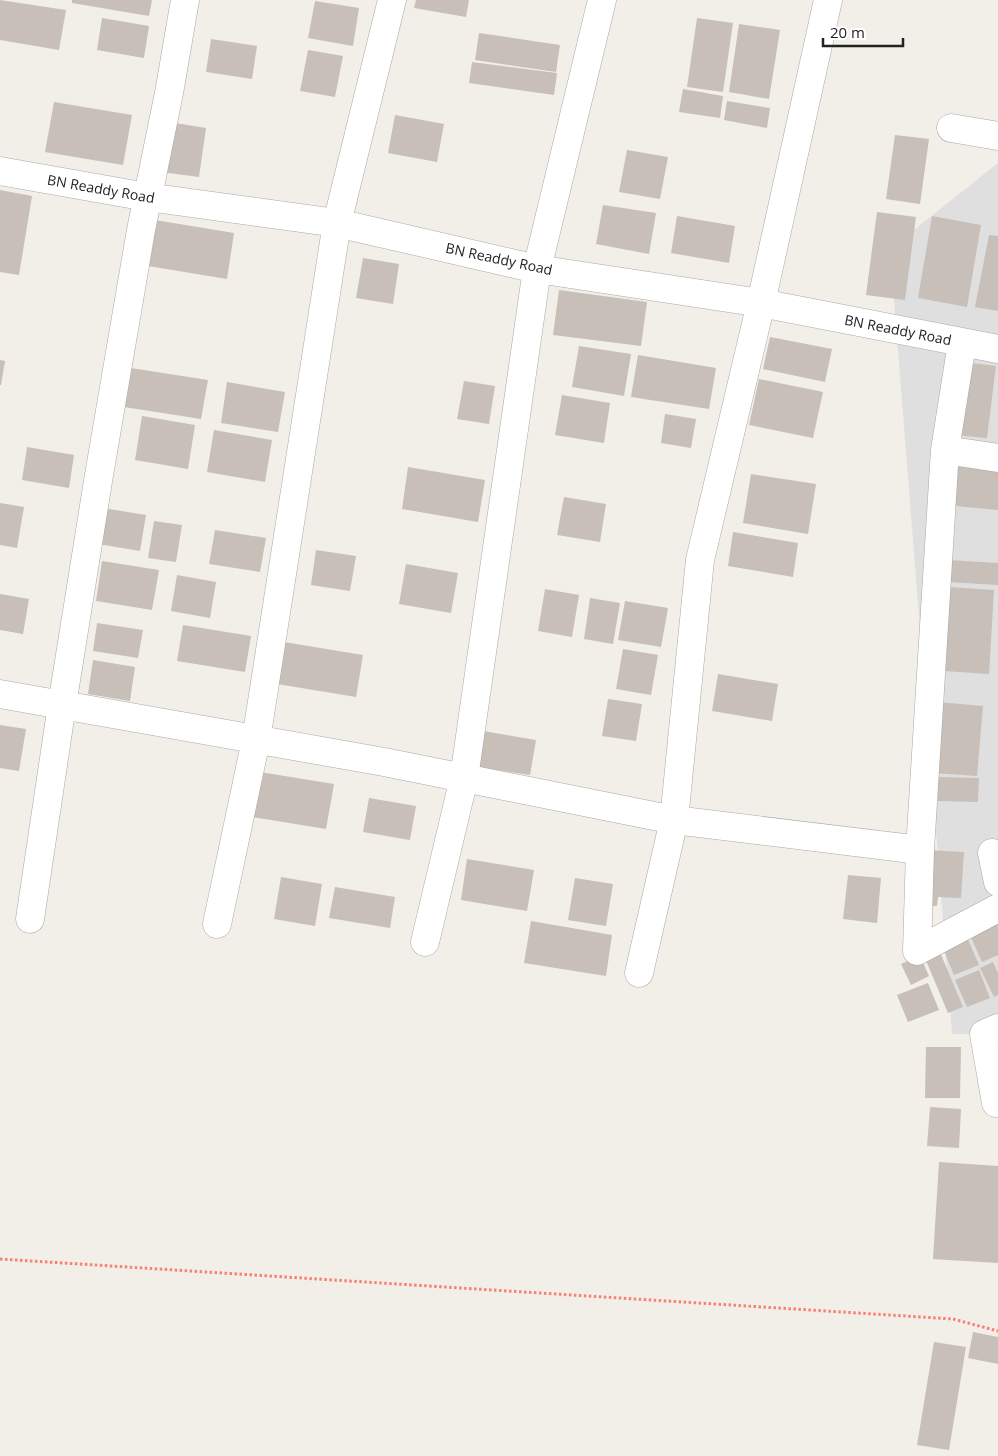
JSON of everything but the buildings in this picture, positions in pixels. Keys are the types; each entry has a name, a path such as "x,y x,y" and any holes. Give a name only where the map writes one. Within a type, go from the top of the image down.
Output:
{"street":[{"path":"30,919 102,456 147,197 169,93 185,0"},
{"path":"217,924 256,740 337,223 392,0"},
{"path":"425,942 464,778 537,269 602,0"},
{"path":"639,973 674,820 700,560 761,303 828,0"},
{"path":"951,128 998,136"},
{"name":"BN Readdy Road","path":"0,171 147,197 337,223 537,269 761,303 998,348"},
{"path":"962,342 945,450 920,850 917,951 998,908"},
{"path":"945,450 998,458"},
{"path":"0,694 384,762 674,820 920,850"},
{"path":"992,853 998,882"},
{"path":"998,1028 984,1034 996,1103 998,1103"}],"path":[{"path":"0,1259 953,1320 998,1331"}],"shaded area":[{"path":"998,163 998,1034 952,1034 890,249"}]}
